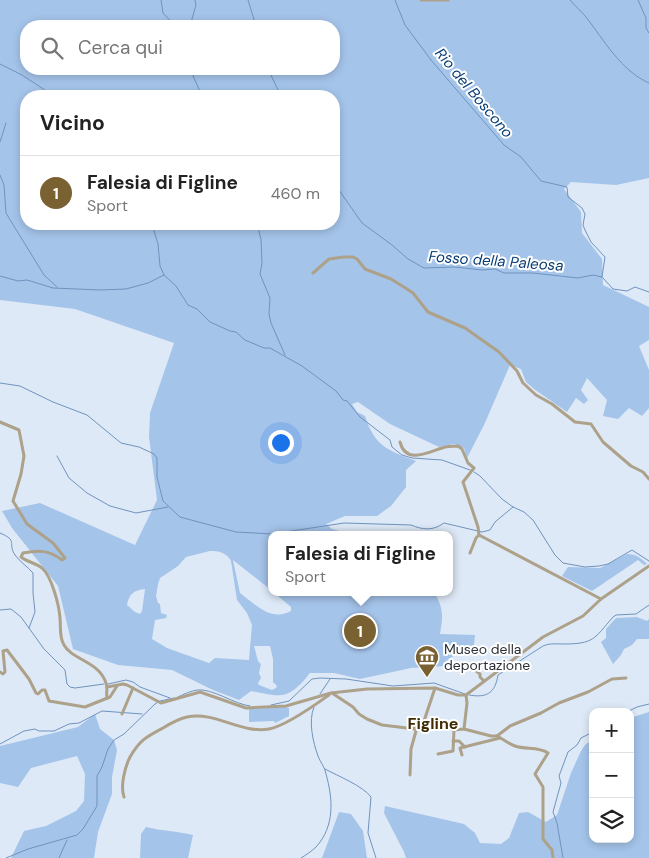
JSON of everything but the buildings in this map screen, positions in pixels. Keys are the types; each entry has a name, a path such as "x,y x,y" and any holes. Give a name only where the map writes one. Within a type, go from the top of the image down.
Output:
{"street":[{"path":"421,0 448,0"},
{"path":"313,273 329,259 353,257 369,271 391,278 413,293 428,312 465,328 499,352 517,371 523,383 536,395 552,404 575,422 591,424 603,442 631,466 643,472 649,478"},
{"path":"0,422 19,430 21,437 24,456 13,500 15,505 28,524 54,543 64,558 62,560 50,552 43,551 23,552 21,557 42,568 48,576 60,617 61,638 64,644 78,657 91,663 107,685 107,698"},
{"path":"400,442 402,449 416,455 426,455 442,448 458,446 462,449 468,463 474,468 463,482 479,535 470,553"},
{"path":"479,535 601,599"},
{"path":"107,685 117,686 123,684 160,702 200,692 246,708 286,706 332,693 368,690 435,688 458,695 467,694 543,637 582,616 601,599 649,566"},
{"path":"0,672 3,674 5,672 3,651 7,650 29,679 34,692 38,694 45,690 49,701 85,707 111,696 117,686"},
{"path":"472,667 480,674 484,681"},
{"path":"460,748 498,737 510,726 612,680 626,678"},
{"path":"123,710 133,688"},
{"path":"407,729 420,726 424,721 435,688"},
{"path":"124,797 122,791 128,762 137,744 147,736 175,721 189,716 207,717 252,730 269,729 283,723 332,693"},
{"path":"332,693 354,707 359,714 367,719 382,725 415,729 411,749 410,775"},
{"path":"464,729 467,694"},
{"path":"424,721 440,724 454,730 464,729 498,737 514,746 527,749 541,749 548,753 535,774 543,787 543,839 552,850 553,858"},
{"path":"438,754 453,750 454,730"},
{"path":"453,743 459,741 466,747"},
{"path":"453,743 460,748 462,755"}],"shaded area":[{"path":"0,0 649,0 649,178 616,185 571,182 564,189 581,212 582,233 602,259 603,285 649,307 649,340 639,346 649,370 649,408 642,416 629,408 618,419 603,416 607,400 587,378 581,390 588,400 584,404 576,398 567,412 526,382 521,369 510,365 484,425 467,458 464,448 454,444 439,447 390,424 358,402 352,404 357,412 365,416 373,435 378,441 390,450 416,461 406,470 406,487 391,506 377,516 345,516 326,524 332,529 339,531 268,531 268,588 233,560 240,593 270,613 284,614 291,611 291,607 278,596 436,596 442,613 440,634 475,635 474,645 461,648 458,653 446,661 447,666 411,668 360,679 334,673 310,673 290,693 270,695 251,691 239,700 172,670 118,665 73,649 58,586 12,528 2,511 40,503 135,545 157,500 149,437 150,413 174,343 75,309 0,300","holes":["216,551 227,556 231,561 237,600 247,613 252,625 249,660 215,658 209,663 167,648 152,639 155,620 166,618 167,615 161,613 160,604 156,596 160,578 178,566 186,557","145,589 142,611 140,614 127,605 131,595","254,646 270,646 273,659 273,682 277,686 276,688 272,690 259,685 261,664 258,661"]},
{"path":"627,554 638,557 647,564 644,565 638,560 592,591 562,576 568,567 600,568"},
{"path":"637,617 647,621 649,619 649,639 637,639 632,645 624,649 613,664 601,642 606,638 606,629 616,618"},
{"path":"289,708 289,716 275,723 274,721 249,722 249,709"},
{"path":"649,712 649,858 406,858 384,813 385,806 464,824 475,833 480,843 501,844 509,838 519,813 528,812 546,822 557,815 571,773 581,751 589,742 589,843 634,843 634,717"},
{"path":"95,714 100,729 114,740 117,750 112,777 112,794 98,832 94,858 11,858 24,831 46,826 76,811 84,801 85,774 77,756 31,768 18,787 0,783 0,746 78,727"},
{"path":"339,812 351,814 363,831 367,858 322,858"},
{"path":"146,827 193,835 188,858 140,858 141,834"}],"waterway":[{"path":"161,0 163,13 169,20"},
{"path":"192,20 196,5 195,0"},
{"name":"Fosso della Paleosa","path":"248,0 254,20"},
{"name":"Rio del Boscono","path":"395,0 405,25 431,60 504,145 521,157 541,181 567,187 568,197 582,208 585,214 583,225 591,242 605,257 602,277"},
{"path":"570,0 586,17 606,45 622,63 639,78 649,83"},
{"path":"638,0 646,18 646,28 649,33"},
{"path":"0,64 20,74"},
{"path":"22,75 45,90"},
{"path":"193,75 199,90"},
{"name":"Fosso della Paleosa","path":"271,75 278,90"},
{"path":"0,142 6,123"},
{"path":"0,175 4,185 6,213 44,275 57,287"},
{"name":"Fosso della Paleosa","path":"340,192 362,223 408,259 424,268 495,269 504,273 533,273 578,278 593,275 602,277"},
{"path":"154,230 158,244 160,266 164,275 176,286 188,305 197,309 210,322 236,332 245,340 264,348 270,348 302,366 336,391 360,417 390,440 392,447 402,455 412,458 442,460 470,470"},
{"path":"259,230 262,263 260,274 270,298 269,314 271,323 285,355"},
{"path":"0,276 18,281 27,280 53,288 101,290 126,289 148,283 164,275"},
{"path":"603,278 613,289 627,291 635,287 649,292"},
{"path":"0,383 20,386 53,402 87,415 121,443 139,447 154,454 157,458 157,477 163,501 180,517 236,532 268,534"},
{"path":"57,456 69,478 87,493 110,506 136,513 168,507"},
{"path":"474,472 502,499 524,512 533,520 555,555 563,563 585,567 599,566 608,564 632,550 649,561"},
{"path":"292,531 344,523 411,525 428,529 444,523 482,532 490,530 495,522 513,507"},
{"path":"0,533 11,540 15,555 33,573 35,612 29,628"},
{"path":"469,695 480,696 489,693 495,687 498,675 543,646 587,641 597,635 616,615 636,614 649,605"},
{"path":"0,610 11,609 21,617 44,649 65,670 67,684 70,687 104,684"},
{"path":"271,705 289,701 312,679 320,678 346,679 393,686 434,683 465,694"},
{"path":"320,694 330,679"},
{"path":"108,684 126,680 170,698"},
{"path":"178,697 192,691 203,690 250,706"},
{"path":"6,858 28,849 77,835 83,829 97,806 97,776 108,749 114,740 124,734 155,704 174,698"},
{"path":"634,708 649,704"},
{"path":"301,858 322,839 327,830 331,812 330,793 325,769 316,750 312,732 311,719 314,707"},
{"path":"0,744 24,731 35,729 39,731 54,731 69,724 79,723 102,711 142,714"},
{"path":"563,858 557,823 553,812 561,783 559,776 568,752 577,745 581,738 589,734"},
{"path":"325,769 356,785 371,797 368,833 376,858"},
{"path":"59,858 67,840"}],"place":[{"name":"Falesia di Figline","path":"360,631"},
{"name":"Museo della deportazione","path":"427,678"}],"district":[{"name":"Figline","path":"433,723"}]}
